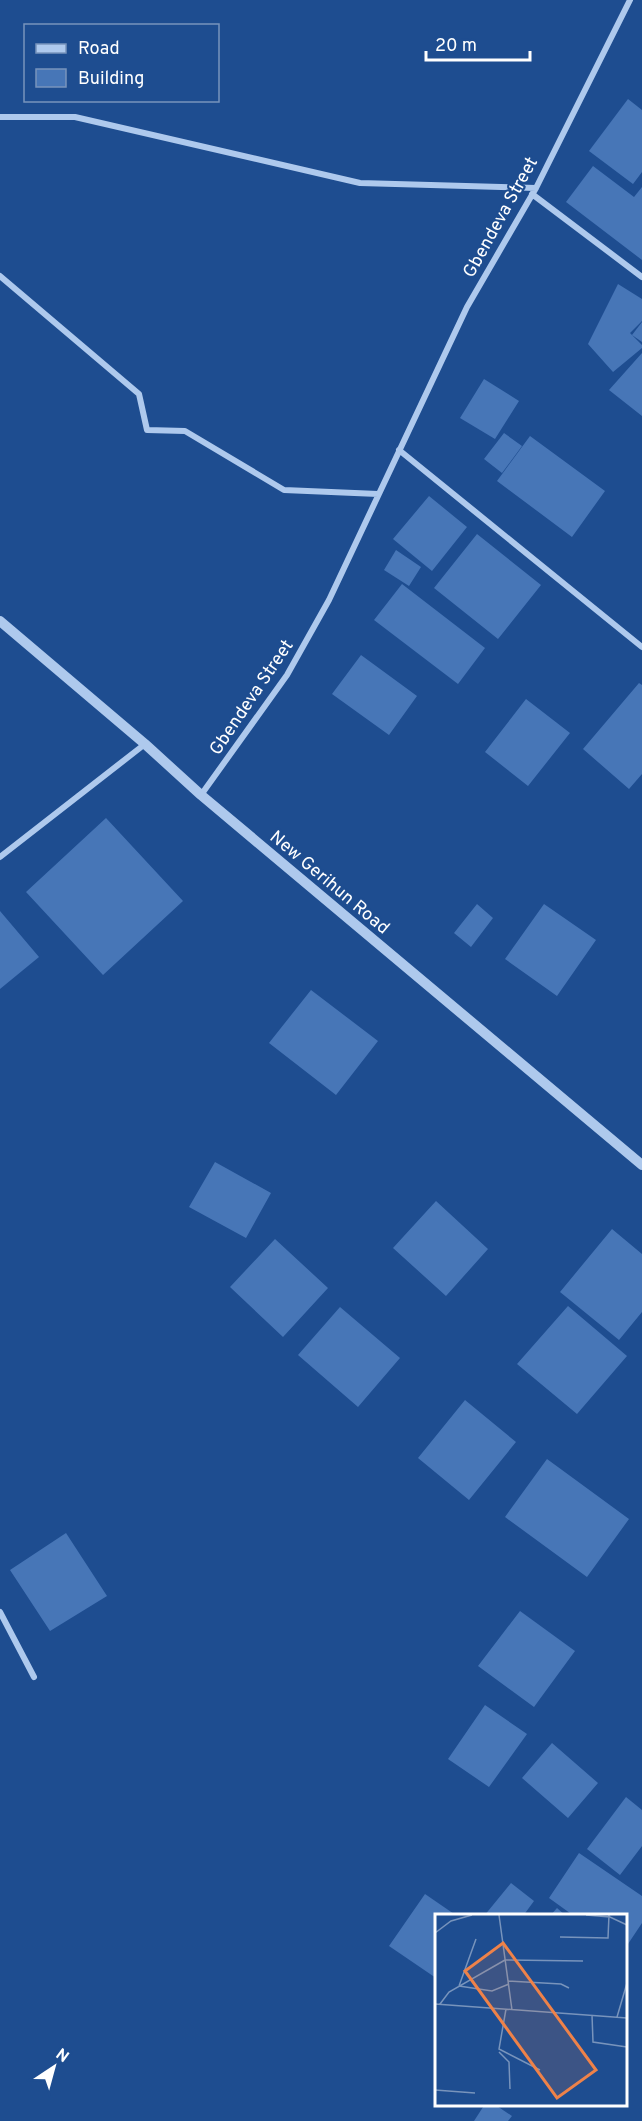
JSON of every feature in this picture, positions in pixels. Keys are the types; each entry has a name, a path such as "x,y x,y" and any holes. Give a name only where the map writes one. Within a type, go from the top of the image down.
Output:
{"street":[{"name":"Gbendeva Street","path":"201,795 287,675 329,600 467,308 534,191 630,0"},
{"path":"0,117 75,117 360,183 534,191 642,277"},
{"path":"0,276 139,394 147,430 185,430 284,490 378,494"},
{"path":"399,450 642,647"},
{"name":"New Gerihun Road","path":"0,621 145,744 201,795 642,1165"},
{"path":"0,857 145,744"},
{"path":"0,1612 34,1677"}],"building":[{"path":"628,99 642,110 642,172 633,184 589,151"},
{"path":"593,166 634,197 642,187 642,260 566,202"},
{"path":"618,284 642,299 642,321 630,333 642,345 642,348 613,372 588,344"},
{"path":"642,322 642,342 632,335"},
{"path":"642,353 642,416 609,390"},
{"path":"484,379 519,401 495,439 460,418"},
{"path":"504,433 522,446 502,473 484,459"},
{"path":"530,436 605,491 572,537 497,481"},
{"path":"429,496 467,527 432,571 393,539"},
{"path":"477,534 541,585 498,639 434,588"},
{"path":"396,550 421,567 409,586 384,570"},
{"path":"402,584 485,648 458,684 374,620"},
{"path":"361,655 417,696 389,735 332,694"},
{"path":"639,683 642,685 642,774 629,789 583,749"},
{"path":"526,699 570,733 528,786 485,752"},
{"path":"106,818 183,901 103,975 26,892"},
{"path":"477,904 493,918 471,947 454,933"},
{"path":"544,904 596,940 557,996 505,959"},
{"path":"0,911 39,957 0,989"},
{"path":"311,990 378,1041 336,1095 269,1043"},
{"path":"215,1162 271,1193 246,1238 189,1207"},
{"path":"436,1201 488,1249 446,1296 393,1248"},
{"path":"612,1229 642,1254 642,1312 619,1340 560,1292"},
{"path":"275,1239 328,1288 283,1337 230,1287"},
{"path":"568,1306 627,1356 577,1414 517,1364"},
{"path":"340,1307 400,1358 358,1407 298,1355"},
{"path":"465,1400 516,1442 469,1500 418,1458"},
{"path":"547,1459 629,1519 587,1577 505,1517"},
{"path":"66,1533 107,1596 50,1631 10,1570"},
{"path":"520,1611 575,1651 534,1707 478,1666"},
{"path":"485,1705 527,1734 489,1787 448,1759"},
{"path":"552,1743 598,1783 568,1818 522,1778"},
{"path":"626,1797 642,1810 642,1846 620,1875 587,1849"},
{"path":"579,1853 642,1896 642,1923 627,1946 627,1914 571,1914 549,1898"},
{"path":"511,1883 534,1901 524,1914 486,1914"},
{"path":"425,1894 454,1914 435,1914 435,1977 389,1946"},
{"path":"557,1908 564,1914 552,1914"},
{"path":"484,2106 497,2106 512,2116 508,2121 474,2121"}]}
